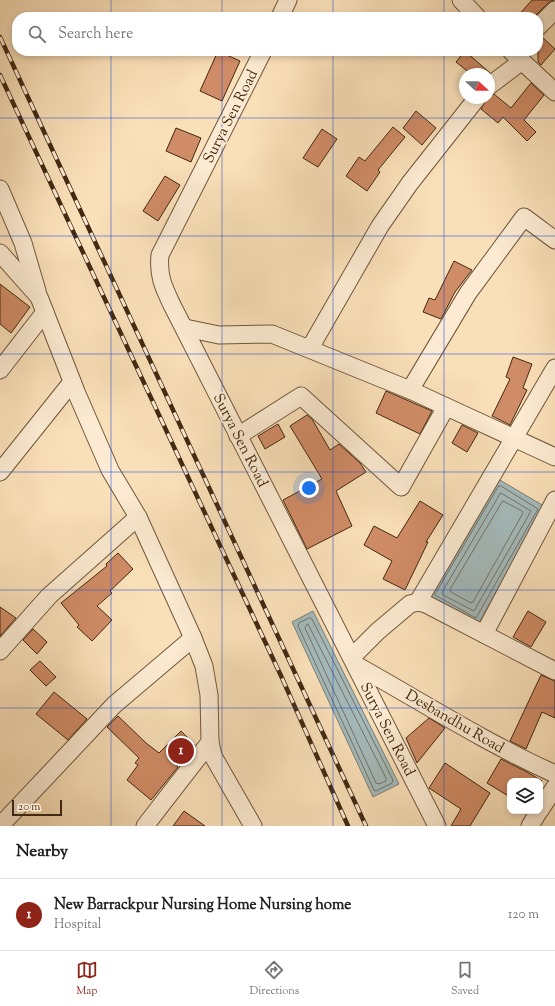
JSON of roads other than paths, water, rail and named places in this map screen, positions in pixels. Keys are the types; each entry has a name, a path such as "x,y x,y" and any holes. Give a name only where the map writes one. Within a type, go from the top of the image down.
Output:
{"street":[{"path":"282,12 288,0"},
{"path":"461,0 472,12"},
{"path":"543,22 555,10"},
{"name":"Surya Sen Road","path":"260,56 160,255 159,270 162,284 238,436 354,661 436,826"},
{"path":"495,79 513,56"},
{"path":"517,56 555,92"},
{"path":"310,348 385,220 410,182 472,104"},
{"path":"0,189 23,243 42,304 72,382 110,470 138,517 204,666 209,695 210,742 214,756 253,826"},
{"path":"410,390 468,293 524,217 555,240"},
{"path":"0,253 42,304"},
{"path":"0,370 42,304"},
{"path":"185,328 219,335 272,334 310,348 410,390 555,457"},
{"path":"418,602 555,368"},
{"path":"0,472 72,382"},
{"path":"238,436 301,396 402,488 446,407"},
{"path":"484,634 555,500"},
{"path":"0,651 50,596 138,517"},
{"path":"354,661 378,631 410,604 418,602 426,604 555,671"},
{"path":"0,826 114,705 192,638"},
{"name":"Desbandhu Road","path":"354,661 468,730 555,774"},
{"path":"145,826 210,742"},
{"path":"543,806 555,787"},
{"path":"530,826 538,814"}],"water":[{"path":"498,479 544,506 478,624 428,597"},
{"path":"313,611 399,784 373,797 292,622"}],"railway":[{"path":"0,37 366,826"},
{"path":"0,75 282,678 348,826"}],"place":[{"name":"New Barrackpur Nursing Home Nursing home","path":"181,751"}]}
